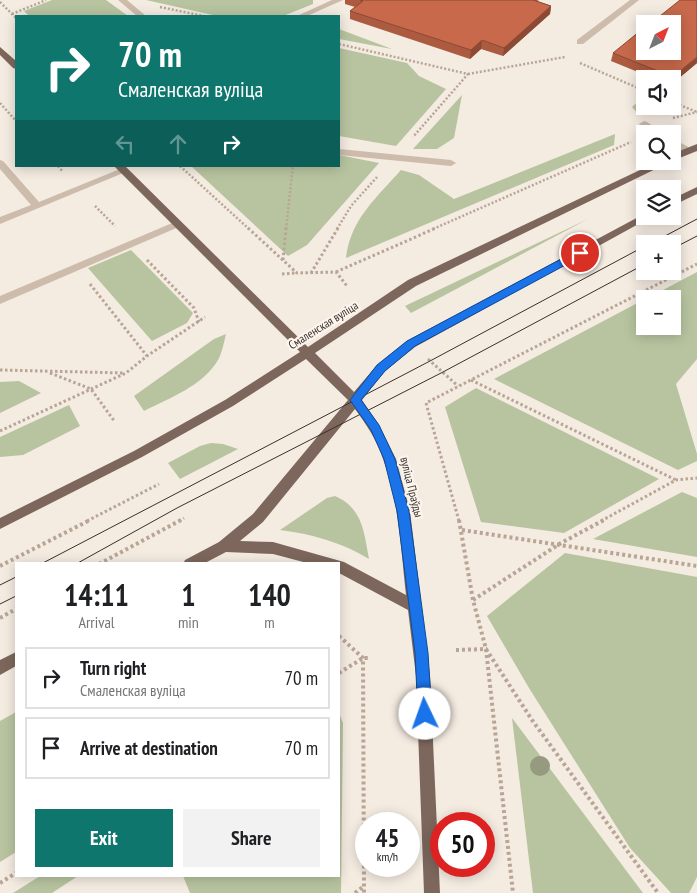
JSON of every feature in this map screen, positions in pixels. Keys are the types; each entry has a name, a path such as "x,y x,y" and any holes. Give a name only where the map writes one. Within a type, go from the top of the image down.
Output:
{"main road":[{"path":"2,55 15,65"},
{"path":"681,154 693,149"},
{"name":"вуліца Праўды","path":"121,168 355,400 375,428 390,459 403,511 423,676 432,893"},
{"name":"Смаленская вуліца","path":"0,524 138,454 228,403 374,310 412,283 648,170"},
{"path":"681,198 697,190"},
{"path":"194,562 224,546 258,518 381,368 411,344 636,222"},
{"path":"224,546 273,548 326,562"},
{"path":"340,567 415,607"},
{"path":"0,668 15,660"}],"lane":[{"path":"122,0 141,15"},
{"path":"303,15 339,0"},
{"path":"580,42 635,0"},
{"path":"681,144 693,149"},
{"path":"340,152 451,164"},
{"path":"0,163 37,206"},
{"path":"0,221 121,168"},
{"path":"0,300 177,224"}],"path":[{"path":"12,14 46,0"},
{"path":"0,2 15,17"},
{"path":"153,5 199,15"},
{"path":"340,44 468,74 565,57"},
{"path":"574,61 636,87"},
{"path":"311,273 350,206 468,74"},
{"path":"0,103 15,120"},
{"path":"681,106 697,112"},
{"path":"282,274 336,272 630,144 644,124 697,112"},
{"path":"181,167 297,273"},
{"path":"283,260 293,167"},
{"path":"513,893 486,648 473,600 462,530 426,403 697,264"},
{"path":"77,267 147,356"},
{"path":"336,272 347,286"},
{"path":"0,431 126,373 205,316"},
{"path":"425,356 458,386"},
{"path":"0,370 126,373"},
{"path":"47,372 91,389 115,422"},
{"path":"470,379 676,480"},
{"path":"473,600 561,543 676,480 697,478"},
{"path":"0,566 159,484"},
{"path":"103,562 184,518"},
{"path":"462,530 561,543 697,566"},
{"path":"0,618 15,610"},
{"path":"340,637 363,658 364,893"},
{"path":"456,650 486,648"},
{"path":"486,648 532,720 658,893"},
{"path":"340,672 363,658 370,658"},
{"path":"0,883 15,874"},
{"path":"355,893 364,886"}],"green space":[{"path":"52,0 106,0 127,15 28,15 24,11"},
{"path":"146,0 313,0 313,4 286,15 213,15"},
{"path":"340,29 392,49 340,39"},
{"path":"340,48 407,63 419,76 446,89 396,146 340,136"},
{"path":"462,95 454,138 437,149 413,149"},
{"path":"636,104 636,112 632,107"},
{"path":"615,134 614,145 346,258 353,232 359,221 374,200 401,170 419,175 454,199"},
{"path":"340,155 379,163 307,245 288,256 192,167 340,167"},
{"path":"588,219 411,313 405,306"},
{"path":"131,250 193,313 187,323 152,341 88,268"},
{"path":"697,272 697,359 676,384 697,454 697,461 678,470 494,379 636,304 636,335 681,335 681,290 663,290"},
{"path":"226,334 218,360 204,377 185,390 144,411 134,396 214,339"},
{"path":"19,381 41,393 0,413 0,382"},
{"path":"476,388 659,479 564,533 481,522 445,407"},
{"path":"69,405 80,426 23,455 0,457 0,437"},
{"path":"211,443 223,444 238,449 180,479 168,463 200,446"},
{"path":"682,492 697,498 697,557 593,539"},
{"path":"335,496 344,501 357,514 361,522 369,559 348,548 326,540 280,530 327,498"},
{"path":"565,553 697,577 697,877 689,893 671,893 630,848 529,688 487,616"},
{"path":"15,713 15,853 0,862 0,721"},
{"path":"340,716 343,723 341,893 190,893 183,877 340,877"},
{"path":"512,718 643,893 533,893"},
{"path":"38,877 76,877 52,893 13,893"}],"building":[{"path":"360,0 533,0 551,6 504,48 482,40 471,50 350,11 363,1"},
{"path":"680,0 697,0 697,57 681,70 656,70 613,53 636,34 636,60 681,60 681,15 661,15"}],"tram line":[{"path":"667,235 697,219"},
{"path":"681,244 697,236"},
{"path":"45,562 430,361 636,251"},
{"path":"80,562 177,508 443,372 636,269"},
{"path":"0,585 15,578"},
{"path":"0,604 15,596"}],"route":[{"path":"425,714 422,653 403,511 390,459 375,428 355,400 381,368 411,344 580,253"}]}
